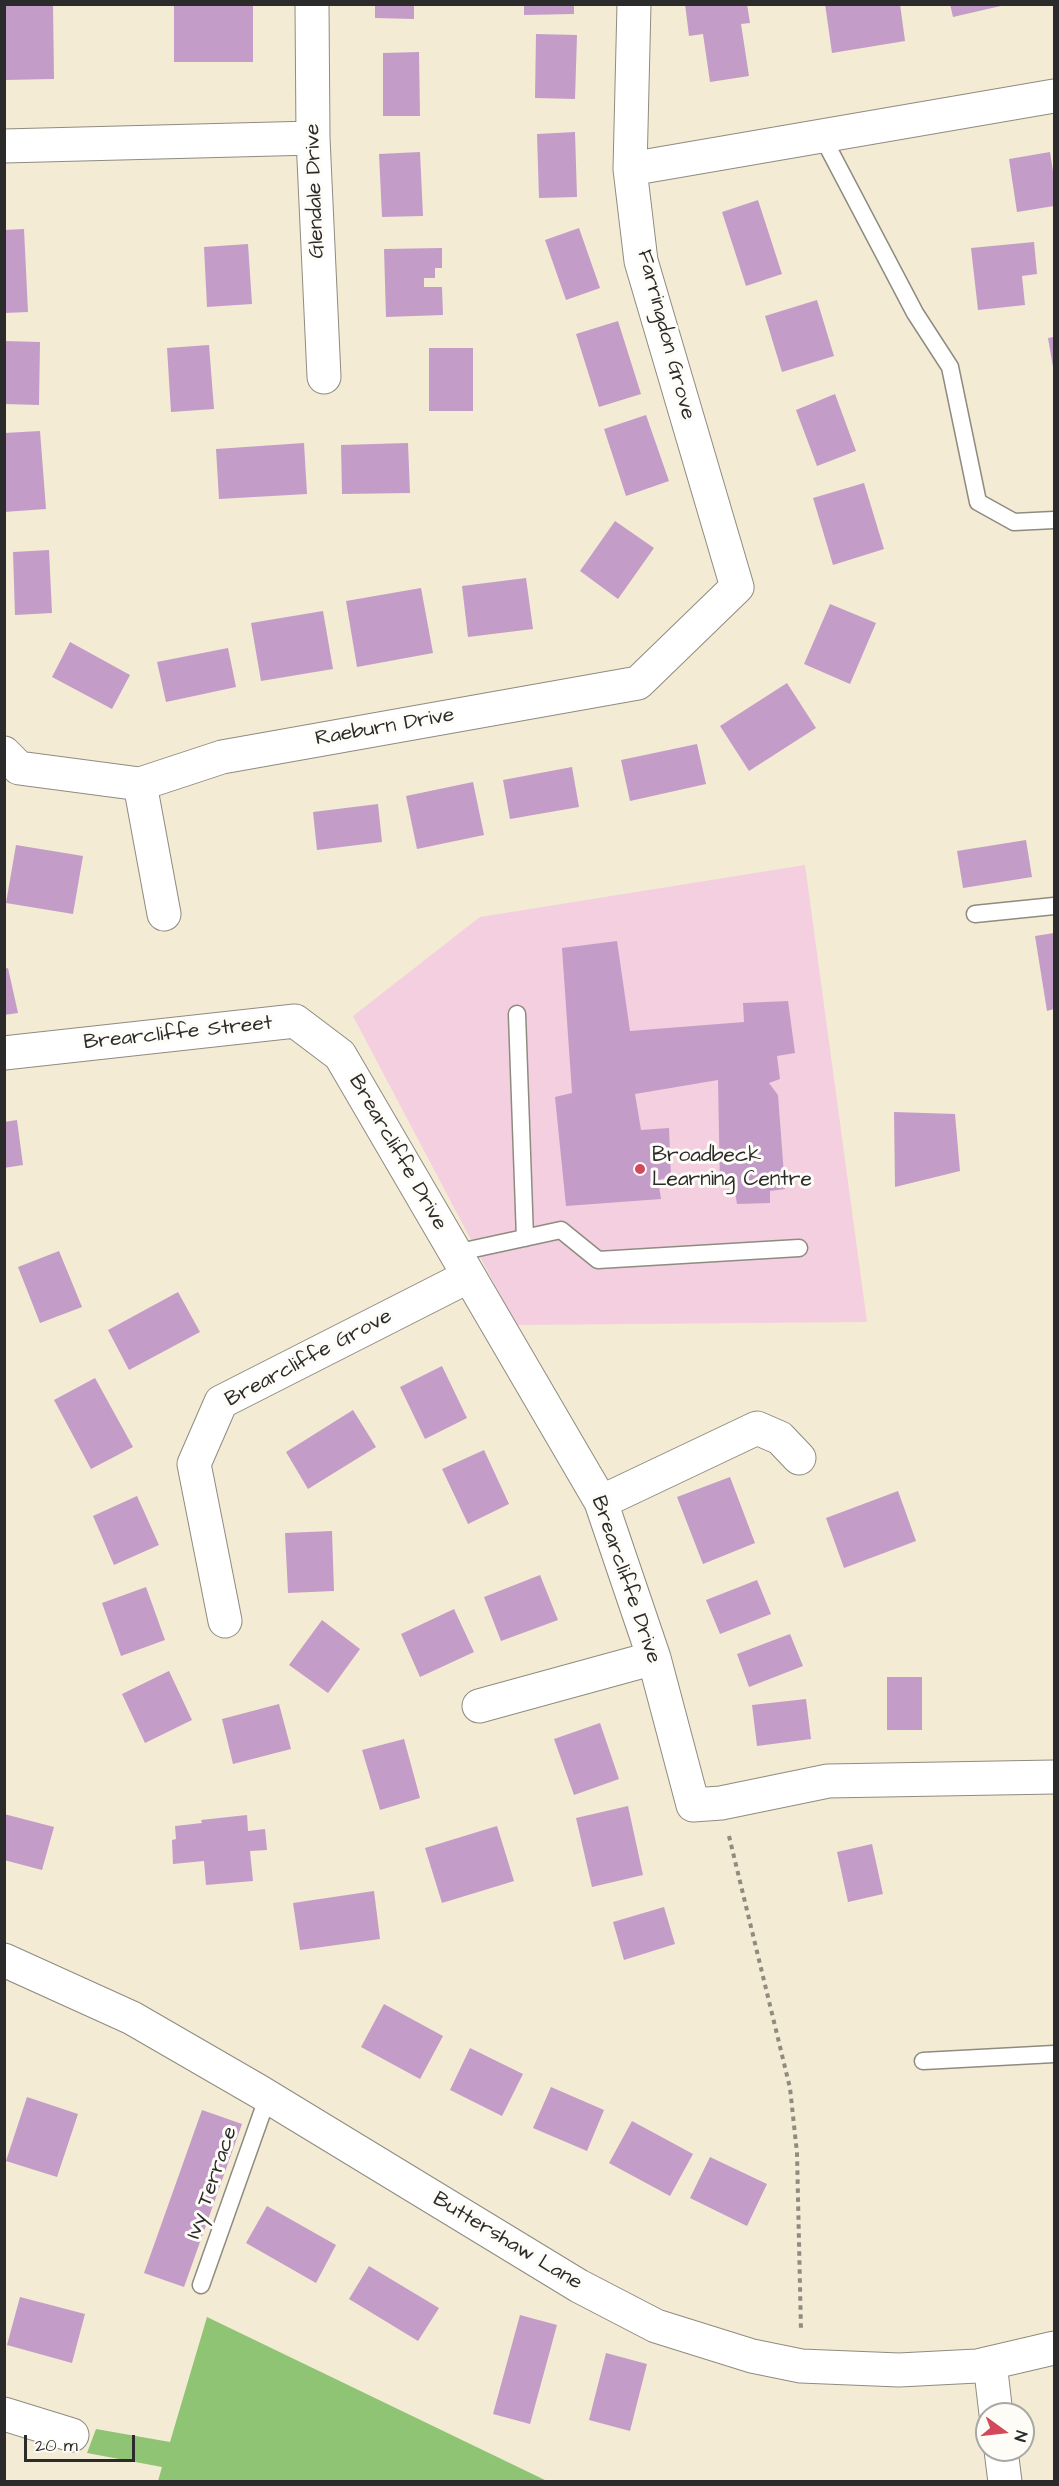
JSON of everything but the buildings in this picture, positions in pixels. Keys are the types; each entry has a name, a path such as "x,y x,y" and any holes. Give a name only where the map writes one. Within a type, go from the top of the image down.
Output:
{"street":[{"name":"Glendale Drive","path":"312,4 313,138 324,377"},
{"name":"Farringdon Grove","path":"634,4 630,169 641,261 737,587"},
{"path":"630,169 1054,96"},
{"path":"4,146 313,138"},
{"name":"Raeburn Drive","path":"4,753 19,768 140,784 222,757 638,683 737,587"},
{"path":"140,784 164,914"},
{"name":"Brearcliffe Street","path":"4,1053 295,1021 340,1055"},
{"name":"Brearcliffe Drive","path":"340,1055 601,1502 654,1658 693,1805 721,1803 828,1781 1054,1777"},
{"name":"Brearcliffe Grove","path":"225,1621 194,1464 221,1402 462,1265"},
{"path":"601,1502 757,1428 780,1438 799,1458"},
{"path":"479,1706 654,1658"},
{"name":"Buttershaw Lane","path":"4,1960 132,2018 268,2096 579,2286 656,2325 752,2356 801,2366 898,2370 990,2363 1054,2348"},
{"path":"990,2363 995,2402"},
{"path":"4,2414 72,2435"},
{"path":"1002,2462 1005,2481"}],"lane":[{"path":"822,136 915,313 950,367 978,502 1014,522 1054,520"},
{"path":"975,914 1054,906"},
{"path":"517,1014 525,1238"},
{"path":"462,1265 525,1238 561,1230 598,1260 799,1248"},
{"path":"923,2061 1054,2054"},
{"name":"Ivy Terrace","path":"201,2285 268,2096"}],"path":[{"path":"721,1803 790,2088 797,2153 801,2366"}],"shaded area":[{"name":"Broadbeck Learning Centre","path":"805,865 867,1322 516,1325 353,1016 480,917"}],"green space":[{"path":"207,2317 547,2481 158,2481 162,2467 87,2453 96,2429 170,2442"}],"place":[{"name":"Broadbeck Learning Centre","path":"640,1169"}]}
